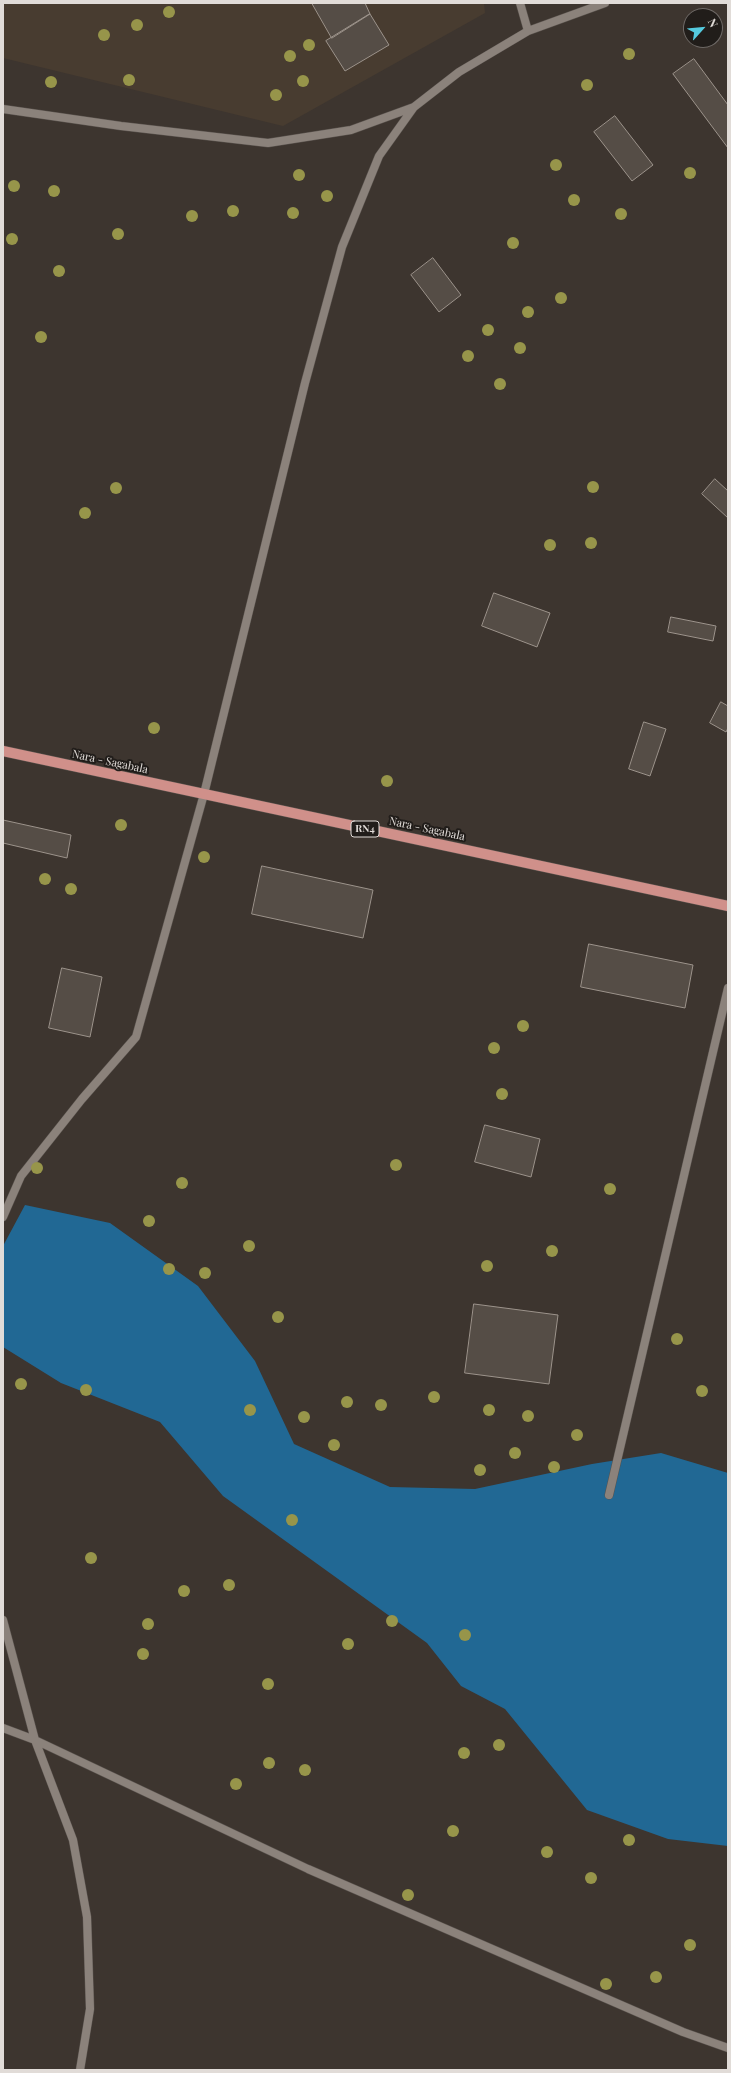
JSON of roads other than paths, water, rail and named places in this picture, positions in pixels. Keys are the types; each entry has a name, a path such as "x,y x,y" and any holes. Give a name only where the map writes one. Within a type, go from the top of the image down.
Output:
{"main road":[{"name":"Nara - Sagabala","path":"3,751 728,906"}],"street":[{"path":"520,3 528,31"},
{"path":"3,1217 21,1176 82,1099 136,1037 204,794 305,383 342,247 379,156 414,107 459,72 528,31 605,3"},
{"path":"3,110 121,126 268,143 351,130 414,107"},
{"path":"609,1495 728,988"},
{"path":"3,1620 35,1740 73,1840 86,1917 90,2010 80,2070"},
{"path":"3,1728 35,1740 308,1869 683,2032 728,2048"}],"water":[{"path":"25,1205 110,1223 198,1286 255,1361 294,1444 390,1487 475,1489 592,1464 661,1453 728,1473 728,1846 668,1839 587,1810 505,1709 461,1686 427,1643 223,1496 160,1422 61,1383 3,1347 3,1246"}]}
